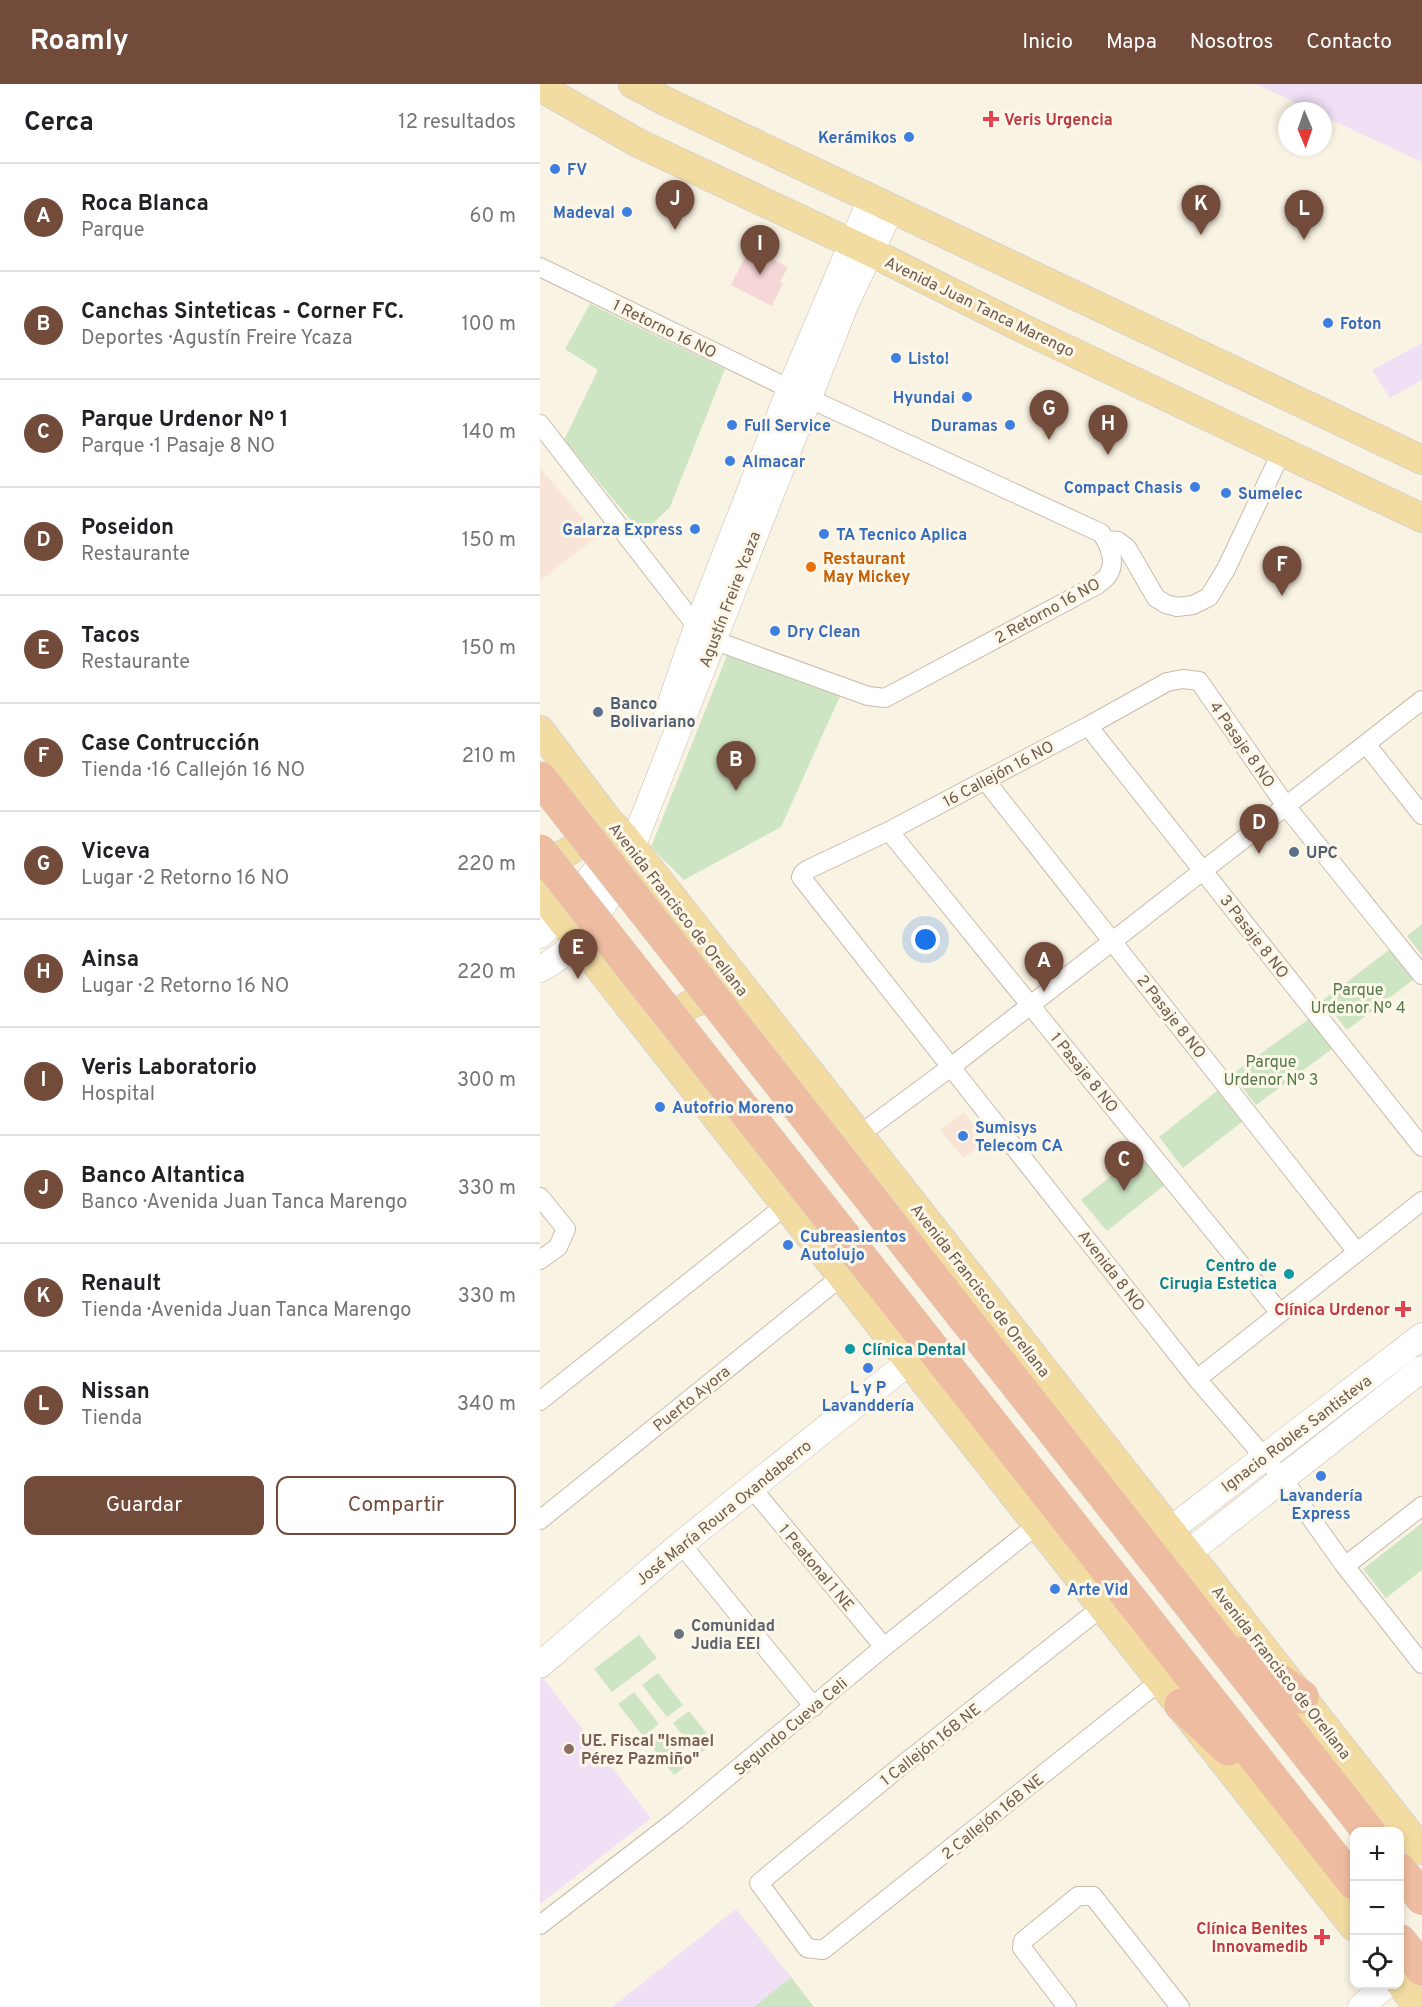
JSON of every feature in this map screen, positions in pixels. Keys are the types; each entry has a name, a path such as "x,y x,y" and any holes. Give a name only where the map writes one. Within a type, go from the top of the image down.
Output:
{"highway":[{"name":"Avenida Francisco de Orellana","path":"540,778 1365,1827"},
{"path":"540,851 1352,1881"},
{"path":"1208,1627 1302,1697"},
{"path":"1181,1705 1300,1815"},
{"name":"Avenida Francisco de Orellana","path":"1416,1853 1422,1898"},
{"path":"1404,1946 1422,1970"}],"main road":[{"path":"633,84 1422,460"},
{"name":"Avenida Juan Tanca Marengo","path":"540,87 638,143 1422,518"},
{"name":"Avenida Francisco de Orellana","path":"540,730 609,821 628,841 1302,1697 1416,1853"},
{"path":"540,860 565,855 581,839 589,812 584,786"},
{"path":"540,893 549,926 578,941 684,1079 786,1205 1350,1922"},
{"path":"684,1079 672,1035 673,1026 679,1014 687,1007 705,998 719,997 746,1007 770,1023"},
{"path":"1404,1988 1418,2007"}],"street":[{"name":"Agustín Freire Ycaza","path":"540,969 550,964 578,941 604,907 628,841 634,808 799,393 846,303 861,248 881,204"},
{"name":"1 Retorno 16 NO","path":"540,267 799,393"},
{"path":"799,393 1101,533 1106,540 1118,541 1127,548 1156,598 1177,607 1193,605 1209,597 1282,451"},
{"path":"540,424 705,634"},
{"name":"2 Retorno 16 NO","path":"705,634 868,696 885,698 1097,585 1108,575 1112,565 1106,540"},
{"name":"16 Callejón 16 NO","path":"801,877 807,870 889,831 1167,682 1183,679 1199,681"},
{"name":"4 Pasaje 8 NO","path":"1199,681 1286,806 1422,975"},
{"path":"859,1135 951,1067 1422,700"},
{"name":"3 Pasaje 8 NO","path":"1088,726 1422,1146"},
{"path":"1366,744 1422,815"},
{"name":"2 Pasaje 8 NO","path":"986,780 1357,1252"},
{"name":"1 Pasaje 8 NO","path":"889,831 1280,1313"},
{"name":"Agustín Freire Ycaza","path":"549,926 628,841"},
{"name":"Avenida 8 NO","path":"801,877 1197,1379 1283,1479 1345,1566 1422,1664"},
{"path":"540,1197 566,1229 558,1247 540,1260"},
{"path":"1197,1379 1422,1200"},
{"path":"540,1401 786,1205"},
{"name":"Puerto Ayora","path":"540,1520 842,1276"},
{"name":"Ignacio Robles Santisteva","path":"1170,1530 1422,1336"},
{"name":"José María Roura Oxandaberro","path":"540,1665 681,1544 909,1362"},
{"name":"Ignacio Robles Santisteva","path":"1188,1553 1422,1369"},
{"name":"1 Peatonal 1 NE","path":"751,1487 884,1647"},
{"path":"1345,1566 1422,1506"},
{"name":"Segundo Cueva Celi","path":"540,1925 676,1820 884,1647 1037,1525"},
{"path":"681,1544 814,1707"},
{"name":"1 Callejón 16B NE","path":"823,1950 807,1948 759,1883 905,1762 1102,1607"},
{"name":"2 Callejón 16B NE","path":"823,1950 1160,1681"},
{"path":"1067,2007 1022,1948 1023,1941 1078,1896 1093,1896 1180,2007"},
{"path":"1361,2007 1381,1989"}],"shaded area":[{"path":"1256,84 1422,84 1422,162 1332,120 1332,102 1294,102"},
{"path":"750,247 788,267 780,282 783,284 772,306 731,285"},
{"path":"1422,343 1422,380 1390,398 1372,370"},
{"path":"540,468 598,536 540,581"},
{"name":"Sumisys Telecom CA","path":"964,1112 987,1142 963,1158 940,1130"},
{"name":"UE. Fiscal \"Ismael Pérez Pazmiño\"","path":"543,1678 651,1818 540,1904 540,1680"},
{"path":"736,1909 791,1977 754,2007 612,2007"}],"green space":[{"path":"590,304 725,369 670,507 642,534 564,440 598,370 565,349"},
{"path":"728,653 841,694 781,827 684,880 651,847"},
{"path":"1422,924 1422,955 1407,936"},
{"name":"Parque Urdenor Nº 4","path":"1393,947 1417,977 1347,1030 1323,1000"},
{"name":"Parque Urdenor Nº 3","path":"1309,1019 1332,1049 1256,1105 1232,1074"},
{"path":"1222,1087 1247,1118 1183,1168 1159,1137"},
{"path":"1141,1152 1167,1183 1107,1231 1081,1200"},
{"path":"1422,1523 1422,1570 1386,1598 1363,1569"},
{"path":"639,1635 657,1658 612,1692 594,1669"},
{"path":"658,1673 683,1705 667,1717 642,1685"},
{"path":"634,1692 659,1724 643,1736 618,1704"},
{"path":"689,1711 714,1743 698,1755 673,1723"},
{"path":"665,1731 690,1763 674,1775 649,1743"},
{"path":"791,1977 814,2007 754,2007"}],"place":[{"name":"Veris Urgencia","path":"991,119"},
{"name":"Kerámikos","path":"909,137"},
{"name":"FV","path":"555,169"},
{"name":"Madeval","path":"627,212"},
{"name":"Banco Altantica","path":"675,230"},
{"name":"Renault","path":"1201,235"},
{"name":"Nissan","path":"1304,240"},
{"name":"Veris Laboratorio","path":"760,275"},
{"name":"Foton","path":"1328,323"},
{"name":"Listo!","path":"896,358"},
{"name":"Hyundai","path":"967,397"},
{"name":"Full Service","path":"732,425"},
{"name":"Duramas","path":"1010,425"},
{"name":"Viceva","path":"1049,440"},
{"name":"Ainsa","path":"1108,455"},
{"name":"Almacar","path":"730,461"},
{"name":"Compact Chasis","path":"1195,487"},
{"name":"Sumelec","path":"1226,493"},
{"name":"Galarza Express","path":"695,529"},
{"name":"TA Tecnico Aplica","path":"824,534"},
{"name":"Restaurant May Mickey","path":"811,567"},
{"name":"Case Contrucción","path":"1282,596"},
{"name":"Dry Clean","path":"775,631"},
{"name":"Banco Bolivariano","path":"598,712"},
{"name":"Canchas Sinteticas - Corner FC.","path":"736,791"},
{"name":"UPC","path":"1294,852"},
{"name":"Poseidon","path":"1259,854"},
{"name":"Tacos","path":"578,979"},
{"name":"Roca Blanca","path":"1044,992"},
{"name":"Autofrio Moreno","path":"660,1107"},
{"name":"Sumisys Telecom CA","path":"963,1136"},
{"name":"Parque Urdenor Nº 1","path":"1124,1191"},
{"name":"Cubreasientos Autolujo","path":"788,1245"},
{"name":"Centro de Cirugia Estetica","path":"1289,1274"},
{"name":"Clínica Urdenor","path":"1403,1309"},
{"name":"Clínica Dental","path":"850,1349"},
{"name":"L y P Lavanddería","path":"868,1368"},
{"name":"Lavandería Express","path":"1321,1476"},
{"name":"Arte Vid","path":"1055,1589"},
{"name":"Comunidad Judia EEI","path":"679,1634"},
{"name":"UE. Fiscal \"Ismael Pérez Pazmiño\"","path":"569,1749"},
{"name":"Clínica Benites Innovamedib","path":"1322,1937"}]}
